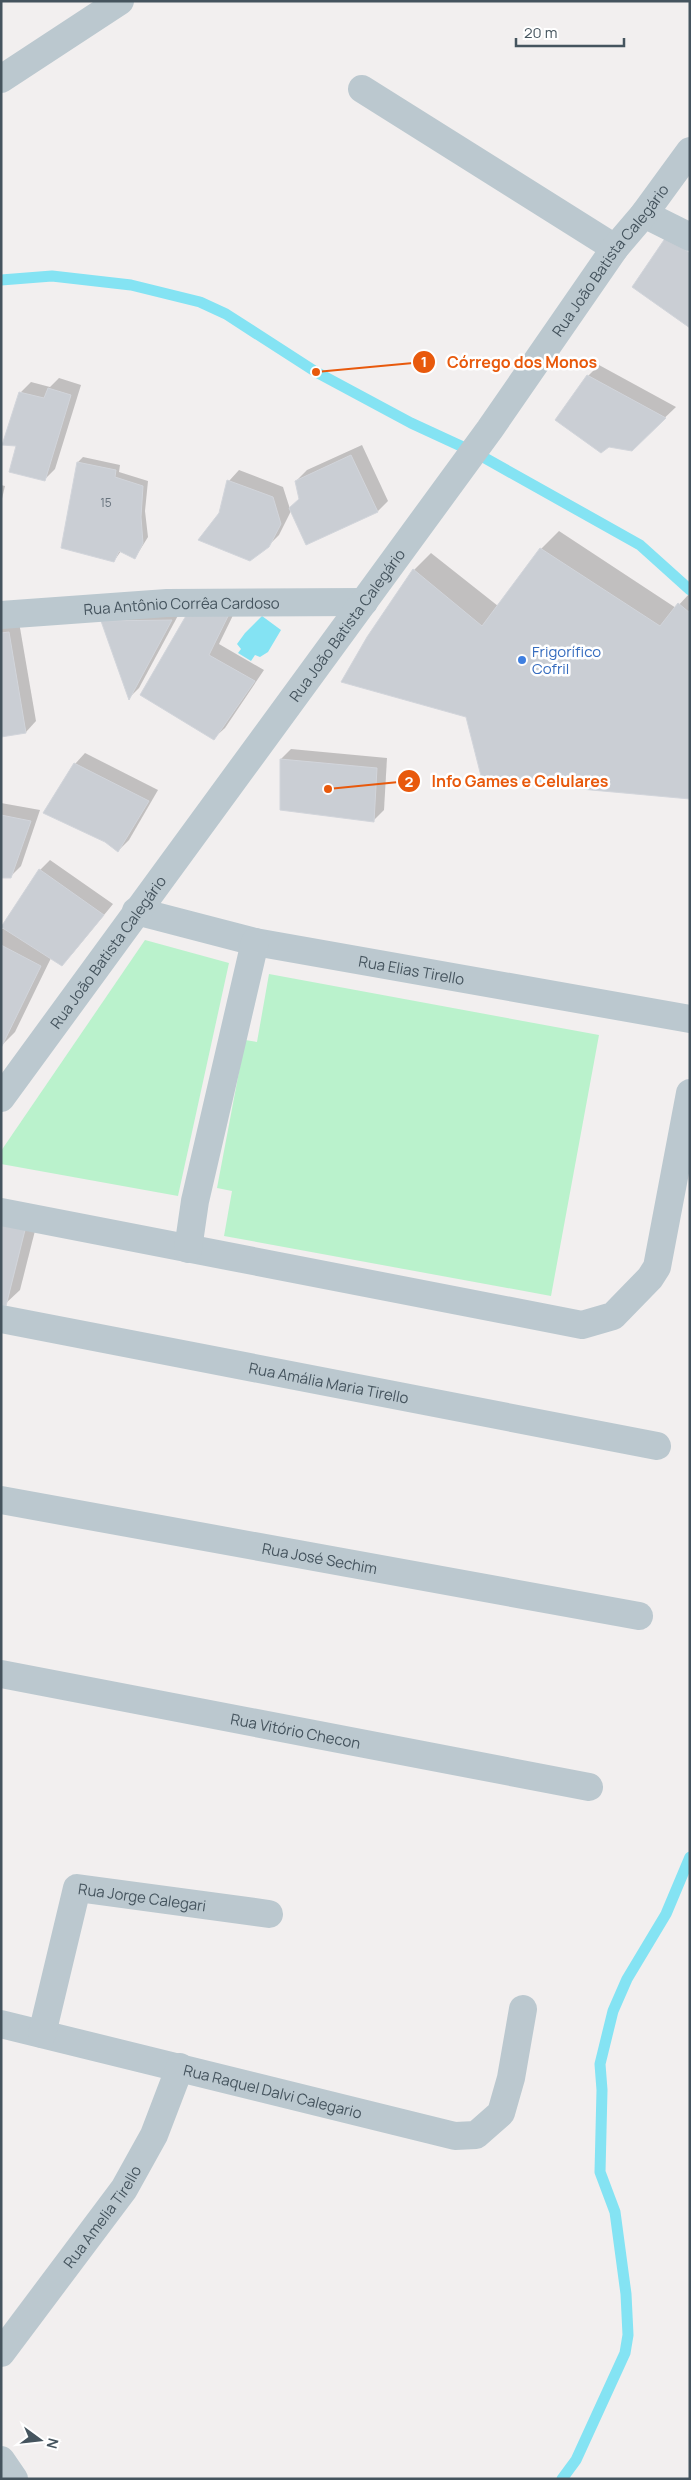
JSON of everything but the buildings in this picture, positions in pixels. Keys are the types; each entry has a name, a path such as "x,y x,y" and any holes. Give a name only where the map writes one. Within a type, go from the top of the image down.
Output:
{"street":[{"path":"1,79 120,1"},
{"path":"362,89 615,248"},
{"name":"Rua João Batista Calegário","path":"1,1098 490,429 615,248 644,214 690,151"},
{"path":"644,214 690,237"},
{"name":"Rua Antônio Corrêa Cardoso","path":"1,615 167,603 364,602"},
{"name":"Rua Elias Tirello","path":"136,911 255,942 690,1019"},
{"path":"188,1249 194,1201 255,942"},
{"path":"1,1212 582,1325 614,1316 650,1278 657,1267 690,1093"},
{"name":"Rua Amália Maria Tirello","path":"1,1319 657,1446"},
{"name":"Rua José Sechim","path":"1,1500 639,1616"},
{"name":"Rua Vitório Checon","path":"1,1674 589,1786"},
{"name":"Rua Jorge Calegari","path":"42,2034 77,1888 268,1914"},
{"name":"Rua Raquel Dalvi Calegario","path":"1,2024 455,2136 476,2135 501,2113 511,2078 523,2009"},
{"name":"Rua Amelia Tirello","path":"1,2353 124,2189 154,2135 180,2067"},
{"path":"1,2460 14,2479"}],"green space":[{"path":"145,940 229,963 178,1196 1,1164 1,1151"},
{"path":"269,974 599,1035 551,1296 224,1236 232,1191 217,1188 245,1040 257,1042"}],"water":[{"path":"262,616 281,630 268,652 260,657 255,655 251,661 238,653 241,649 237,644"}],"waterway":[{"path":"1,280 52,276 131,285 200,302 226,314 316,372 411,423 476,453 640,545 690,590"},
{"path":"562,2479 576,2460 625,2353 628,2335 626,2294 615,2212 600,2172 602,2090 600,2064 613,2011 627,1979 666,1914 690,1857"}],"place":[{"name":"Córrego dos Monos","path":"316,372"},
{"name":"Frigorífico Cofril","path":"522,660"},
{"name":"Info Games e Celulares","path":"328,789"}]}
